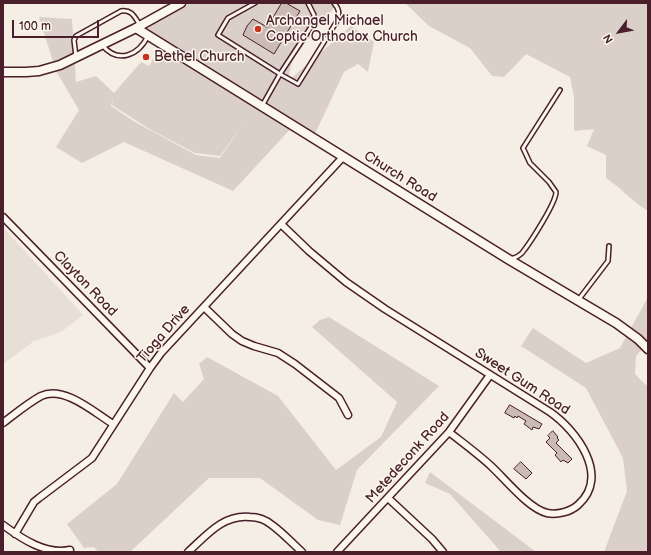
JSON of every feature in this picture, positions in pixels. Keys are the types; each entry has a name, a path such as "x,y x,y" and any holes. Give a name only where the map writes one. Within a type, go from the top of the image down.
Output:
{"street":[{"path":"3,72 46,70 76,58 138,27 181,3"},
{"name":"Church Road","path":"138,27 148,35 343,157 578,300 630,333 648,349"},
{"name":"Tioga Drive","path":"15,534 34,502 92,458 161,353 282,225 343,157"},
{"name":"Clayton Road","path":"3,217 150,368"},
{"name":"Sweet Gum Road","path":"282,225 323,264 346,282 385,309 550,412 563,422 582,446 591,472 591,484 586,496 577,506 562,513 546,512 536,508 491,466 449,432"},
{"path":"204,307 232,334 242,341 278,353 295,364 339,398 348,415"},
{"name":"Metedeconk Road","path":"337,552 449,432 490,375"},
{"path":"3,423 41,396 51,393 59,393 69,396 113,424"},
{"path":"388,498 432,539 443,552"},
{"path":"188,552 221,523 232,518 246,516 262,519 272,525 302,552"},
{"path":"3,526 15,534 47,550 60,552 70,550"}],"lane":[{"path":"255,3 228,18 218,35 298,84 340,15 339,10 334,3"},
{"path":"262,106 280,74 313,24 314,15 308,3"},
{"path":"76,58 74,40 76,36 121,10 131,12 138,27"},
{"path":"102,45 109,52 127,55 138,51 148,35"},
{"path":"510,260 521,254 547,215 555,200 556,192 549,182 530,163 523,148 560,90"},
{"path":"578,300 608,261 609,246"},
{"path":"520,265 521,254"}],"shaded area":[{"path":"179,3 338,3 293,58 287,82 351,26 374,42 368,72 358,64 344,72 314,136 295,124 233,191 124,142 82,163 56,147 79,110 56,71 39,17 72,19 76,82 96,76 114,93 141,62 149,66 161,46 137,27","holes":["113,98 112,105 151,130 195,153 220,156 243,124 220,158 196,155 135,122 111,106"]},
{"path":"405,3 648,3 648,211 606,178 606,155 587,146 594,129 574,131 574,97 570,77 526,54 504,77 492,76 470,48 429,26"},
{"path":"3,227 83,315 61,332 34,341 3,364"},
{"path":"648,297 648,348 646,345 636,356 635,374 648,387 648,552 604,552 627,491 623,458 586,388 521,346 533,328 586,363 620,348"},
{"path":"329,317 439,386 357,470 340,525 318,520 260,478 209,478 130,552 98,552 94,547 84,548 67,524 117,484 174,393 183,402 204,379 199,364 207,357 278,396 336,470 381,437 397,402 312,327 320,320"},
{"path":"430,472 536,552 501,552 450,494 425,483"}],"building":[{"name":"Archangel Michael Coptic Orthodox Church","path":"282,3 286,3 300,11 274,54 243,35 247,26 253,19 267,27"},
{"path":"510,405 542,424 539,429 533,427 532,430 524,424 526,421 518,416 517,418 515,416 514,418 505,413"},
{"path":"553,431 559,440 556,443 572,459 568,463 563,460 561,462 555,455 557,453 546,442 550,438 548,436"},
{"path":"521,462 532,473 526,479 514,469"}],"place":[{"name":"Archangel Michael Coptic Orthodox Church","path":"258,29"},
{"name":"Bethel Church","path":"146,57"}]}
